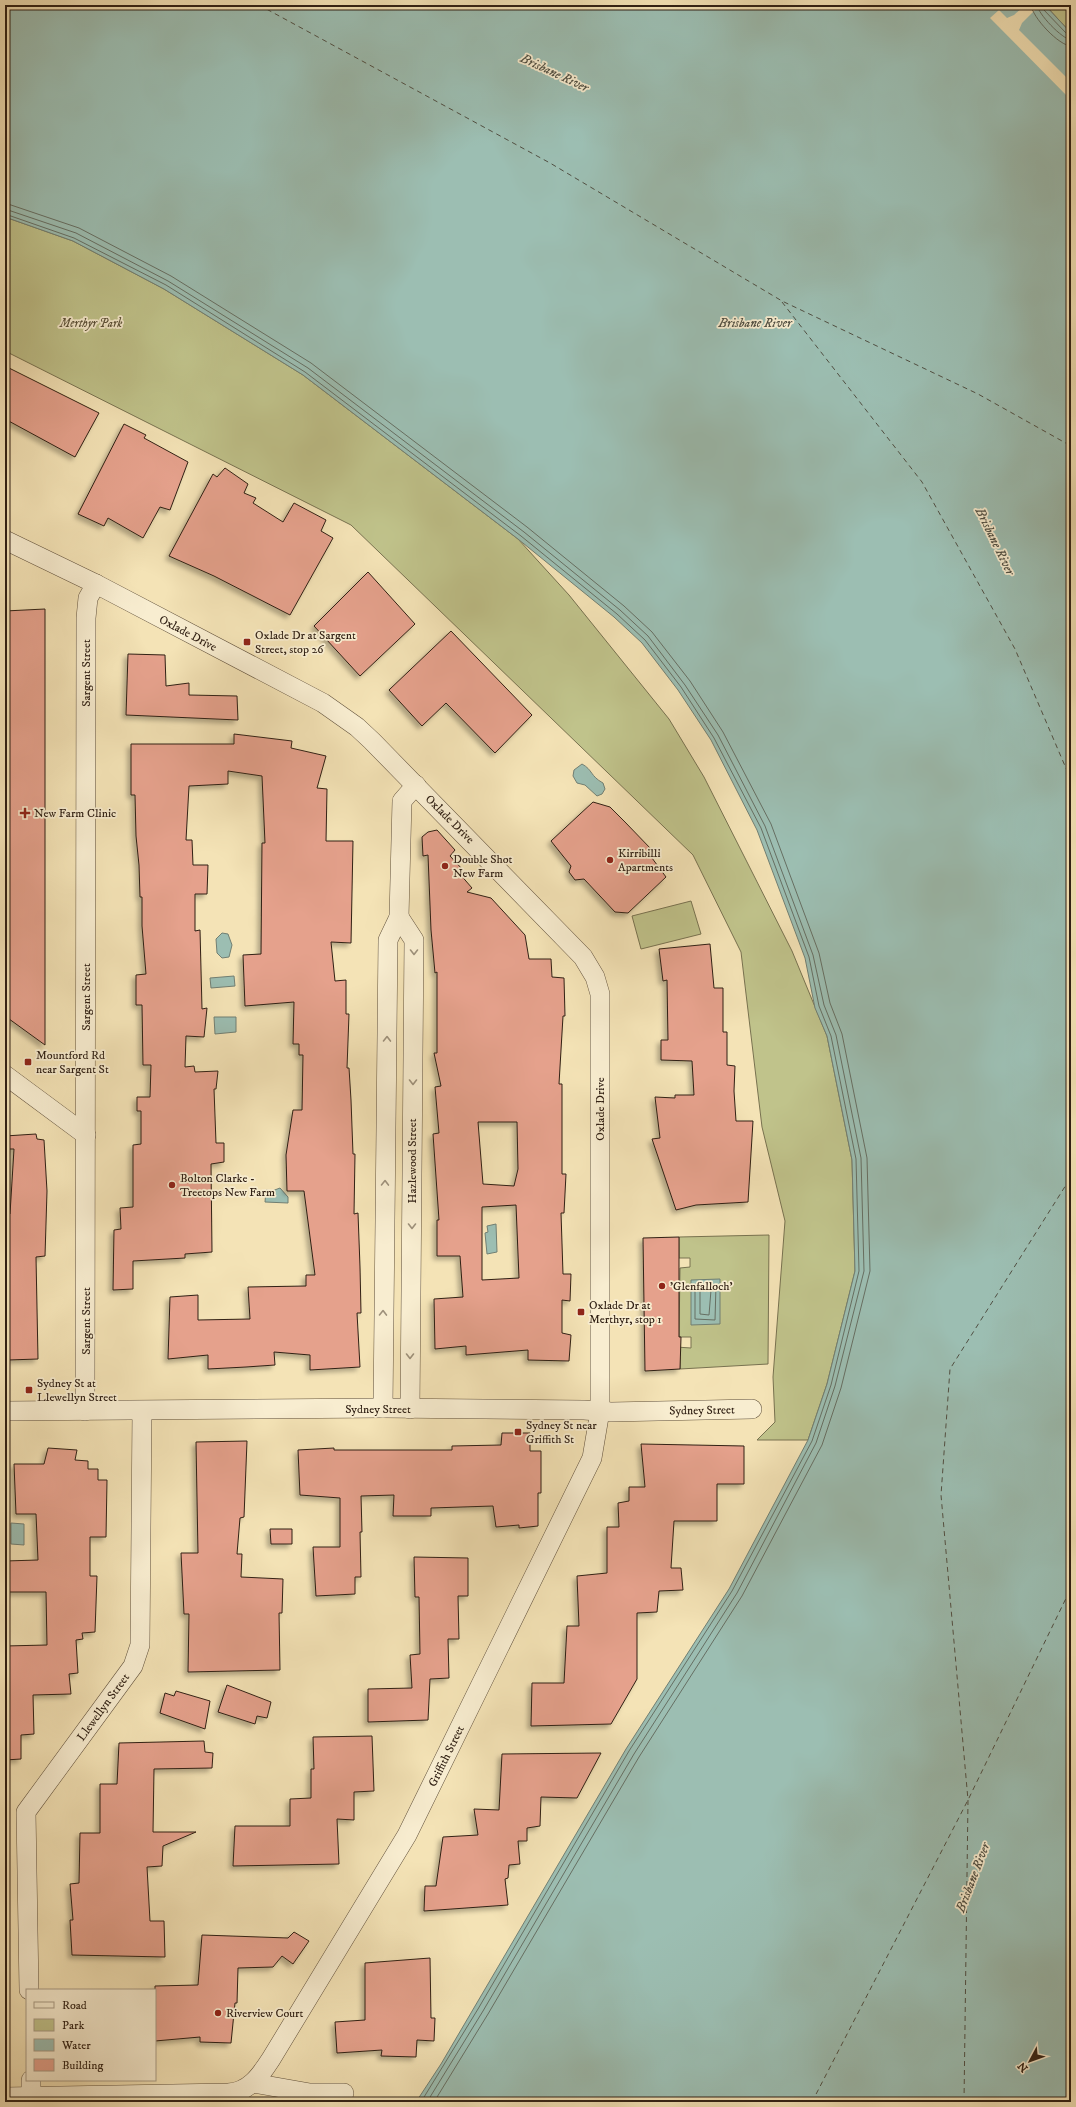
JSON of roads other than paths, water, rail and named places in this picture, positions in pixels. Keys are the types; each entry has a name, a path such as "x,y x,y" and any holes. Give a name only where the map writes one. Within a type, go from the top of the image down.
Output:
{"street":[{"name":"Oxlade Drive","path":"5,540 96,584 323,703 357,727 416,785 583,957 595,976 600,994 600,1411"},
{"name":"Sargent Street","path":"85,1411 86,618 88,598 96,584"},
{"path":"383,1408 388,940 399,917 402,801 416,785"},
{"name":"Hazlewood Street","path":"399,917 414,940 410,1409"},
{"path":"5,1075 86,1135"},
{"name":"Sydney Street","path":"5,1411 383,1408 600,1411 752,1409"},
{"name":"Llewellyn Street","path":"29,1989 26,1812 133,1666 140,1645 142,1411"},
{"name":"Griffith Street","path":"253,2083 271,2059 407,1835 584,1478 592,1458 600,1411"},
{"path":"5,2097 31,2089 55,2099 228,2093 242,2090 253,2083 310,2093 344,2093"}],"water":[{"name":"Brisbane River","path":"5,5 1045,5 1071,33 1071,2102 416,2102 441,2064 626,1749 729,1589 808,1440 827,1384 855,1271 852,1160 827,1036 815,1008 805,958 757,830 711,740 678,690 642,643 614,617 518,539 303,375 164,289 73,241 5,217"},
{"path":"582,764 603,783 605,789 602,794 597,796 585,785 577,783 573,776 574,770"},
{"path":"222,933 228,934 232,945 229,957 222,958 217,953 216,939"},
{"path":"234,976 235,986 211,988 210,978"},
{"path":"214,1017 236,1017 236,1032 215,1034"},
{"path":"280,1188 288,1197 288,1203 265,1202 266,1190 272,1191"},
{"path":"496,1224 497,1252 487,1254 485,1233 488,1232 487,1226"},
{"path":"720,1279 720,1324 691,1325 691,1280"},
{"path":"11,1523 24,1524 24,1545 11,1544"}],"place":[{"name":"Oxlade Dr at Sargent Street, stop 26","path":"247,642"},
{"name":"New Farm Clinic","path":"25,813"},
{"name":"Kirribilli Apartments","path":"610,860"},
{"name":"Double Shot New Farm","path":"445,866"},
{"name":"Mountford Rd near Sargent St","path":"28,1062"},
{"name":"Bolton Clarke - Treetops New Farm","path":"172,1185"},
{"name":"'Glenfalloch'","path":"662,1286"},
{"name":"Oxlade Dr at Merthyr, stop 1","path":"581,1312"},
{"name":"Sydney St at Llewellyn Street","path":"29,1390"},
{"name":"Sydney St near Griffith St","path":"518,1432"},
{"name":"Riverview Court","path":"218,2013"}],"park label":[{"name":"Merthyr Park","path":"91,323"}]}
